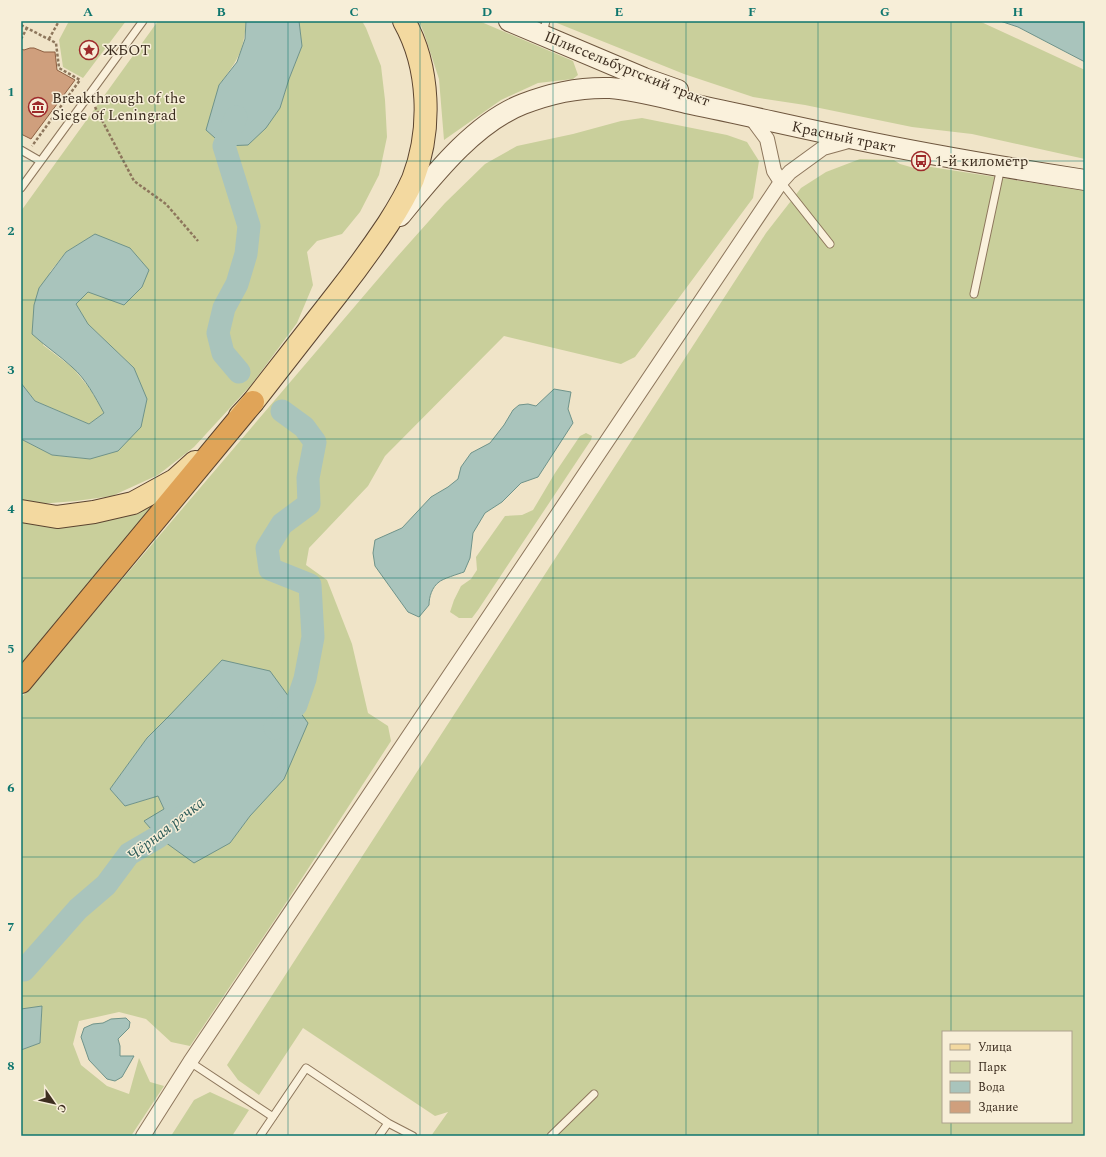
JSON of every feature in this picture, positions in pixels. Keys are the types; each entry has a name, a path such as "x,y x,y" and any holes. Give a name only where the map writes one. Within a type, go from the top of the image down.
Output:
{"highway":[{"path":"21,682 253,402"}],"main road":[{"path":"367,256 402,202 413,179 420,154 424,126 425,100 423,78 415,47 404,21"},
{"name":"Шлиссельбургский тракт","path":"509,21 544,28 644,78 748,116"},
{"path":"21,511 57,517 94,512 133,504 174,480 203,454 253,402 367,256 435,174 458,150 496,120 521,105 562,92 611,88 648,94 748,116"},
{"name":"Красный тракт","path":"748,116 853,139 1085,180"}],"street":[{"path":"748,116 767,139 774,171 781,182"},
{"path":"143,1136 190,1062 781,182 790,172 823,148 853,139"}],"lane":[{"path":"21,188 143,21"},
{"path":"21,150 40,161"},
{"path":"974,294 1001,166"},
{"path":"781,182 830,244"},
{"path":"190,1062 273,1117"},
{"path":"260,1136 306,1068 388,1123 413,1136"},
{"path":"551,1136 594,1094"},
{"path":"379,1136 388,1123"}],"path":[{"path":"49,39 59,21"},
{"path":"21,25 56,43 59,68 80,80 32,147 26,144"},
{"path":"21,39 27,28"},
{"path":"95,107 134,181 166,204 198,241"}],"green space":[{"path":"69,21 126,21 83,78 63,67 59,40"},
{"path":"158,21 246,21 241,49 231,69 219,85 280,108 289,79 302,46 299,21 362,21 381,66 385,100 387,137 379,175 360,212 342,234 317,241 307,252 313,285 297,323 252,384 194,447 158,475 112,496 39,504 21,500 21,439 52,455 90,459 134,368 88,324 76,304 88,292 95,234 66,252 50,272 43,345 73,368 90,389 104,413 89,424 35,401 21,383 21,211"},
{"path":"419,21 479,21 573,61 578,75 573,79 538,83 501,100 444,140 439,79"},
{"path":"552,21 979,21 1085,70 1085,159 972,134 912,127 805,105 753,97 684,74"},
{"path":"642,118 727,135 747,142 759,161 753,198 635,357 621,364 504,336 385,456 368,486 309,548 306,565 327,580 352,644 368,713 388,726 391,741 280,912 190,1046 171,1042 146,1019 119,1012 79,1021 73,1044 81,1065 107,1086 129,1094 139,1058 150,1082 164,1086 131,1136 21,1136 21,1050 40,1043 42,1007 21,1009 21,698 396,258 445,203 485,164 517,146 573,134 621,121","holes":["169,716 250,816 230,843 164,809 158,796 125,806 110,789 147,738"]},
{"path":"860,159 894,160 900,164 914,168 931,167 1085,191 1085,1136 431,1136 448,1112 435,1116 303,1028 259,1095 238,1080 227,1065 766,233 801,188 826,172"},
{"path":"586,433 592,436 591,440 472,618 459,618 450,612 461,586 471,579 477,570 476,557 505,516 522,515 533,510 555,473 580,436"},
{"path":"158,503 21,669 21,518 120,515"},
{"path":"210,1092 249,1110 232,1136 171,1136 194,1100"}],"water":[{"path":"246,21 299,21 302,46 289,79 280,108 266,128 248,145 224,146 206,130 219,85 237,62 245,39"},
{"path":"1000,21 1085,21 1085,62 1018,27"},
{"path":"95,234 130,248 149,270 142,287 124,305 88,292 76,304 88,324 134,368 147,399 141,427 118,451 90,459 52,455 21,439 21,383 35,401 89,424 104,413 82,377 32,334 34,305 39,288 66,252"},
{"path":"554,389 571,392 568,409 573,423 538,477 521,483 502,502 485,513 473,533 470,558 464,572 443,579 434,587 431,592 429,605 419,617 408,612 375,566 373,553 375,540 402,528 431,497 458,479 461,467 471,453 490,443 513,410 519,405 528,404 536,406"},
{"path":"222,660 270,671 308,723 284,779 250,816 230,843 194,863 158,837 144,821 164,809 158,796 125,806 110,789 147,738"},
{"path":"42,1006 40,1043 21,1050 21,1009"},
{"path":"126,1018 130,1022 129,1028 118,1039 120,1056 134,1056 122,1077 115,1081 107,1079 89,1060 81,1037 84,1028 93,1024 103,1023 111,1019"}],"building":[{"name":"Breakthrough of the Siege of Leningrad","path":"30,48 44,52 55,52 57,70 75,80 31,139 21,134 21,49 24,50"}],"waterway":[{"path":"236,117 224,146 249,226 246,254 237,284 224,308 218,333 223,353 239,372"},
{"path":"275,728 296,705 305,679 313,637 310,585 270,569 267,548 282,524 309,504 308,478 315,442 304,427 282,411"},
{"name":"Чёрная речка","path":"21,970 24,970 78,909 106,885 129,854 158,837 183,817"}],"place":[{"name":"ЖБОТ","path":"89,50"},
{"name":"Breakthrough of the Siege of Leningrad","path":"38,107"},
{"name":"1-й километр","path":"921,161"}]}
